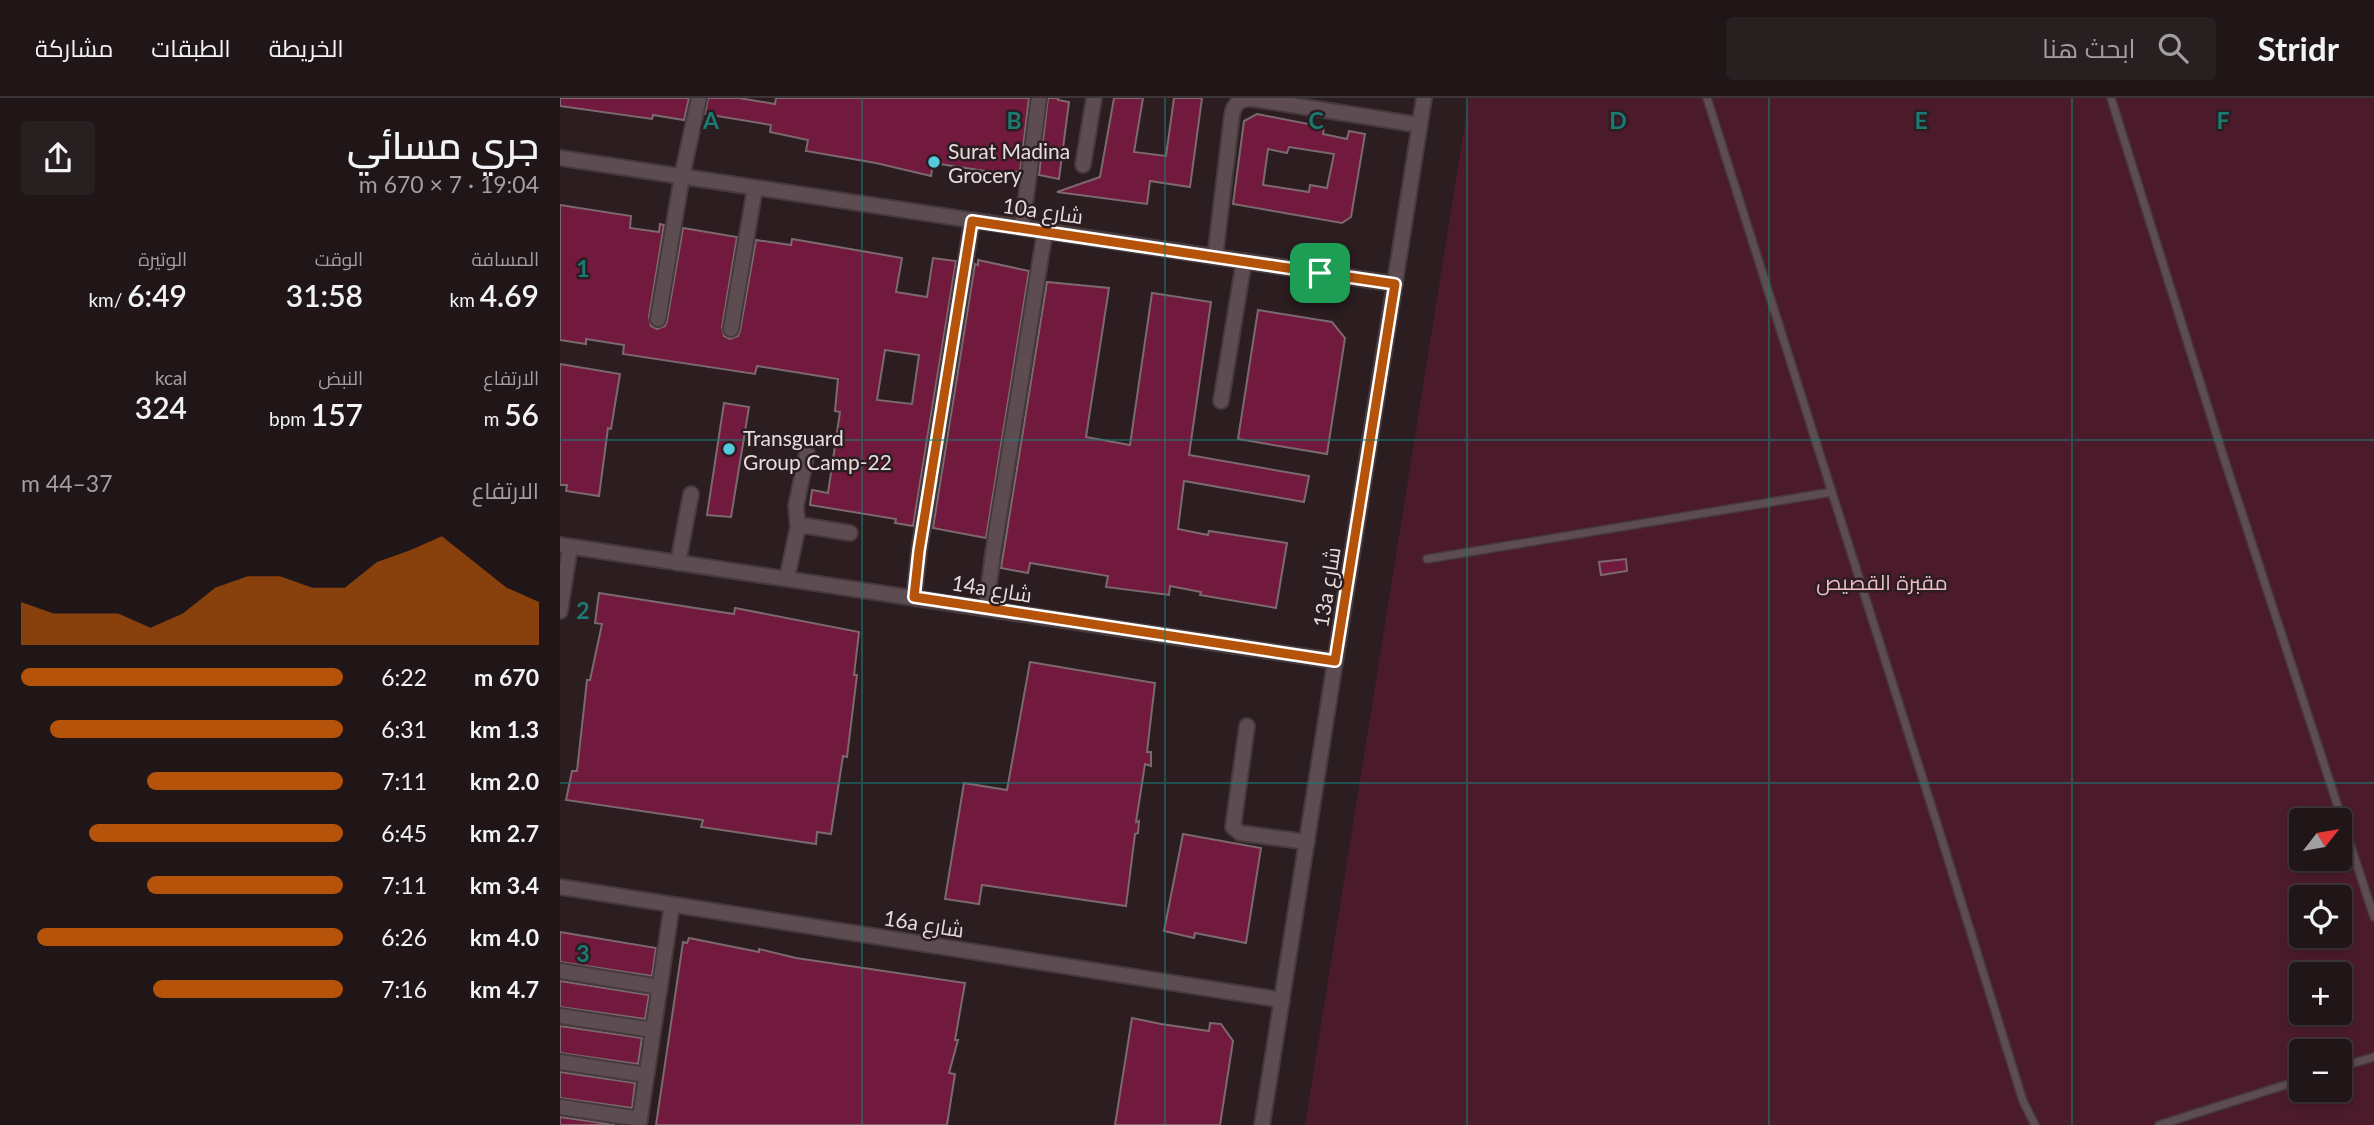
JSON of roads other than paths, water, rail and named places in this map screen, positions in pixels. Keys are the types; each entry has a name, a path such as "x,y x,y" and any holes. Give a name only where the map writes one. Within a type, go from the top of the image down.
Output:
{"street":[{"path":"658,319 682,176 699,98"},
{"path":"1022,227 1039,98"},
{"path":"1083,165 1094,98"},
{"name":"13a شارع","path":"1262,1125 1424,98"},
{"path":"1215,257 1232,115 1241,100 1253,99 1420,125"},
{"name":"10a شارع","path":"560,158 1395,284"},
{"path":"731,329 755,188"},
{"path":"914,597 972,221"},
{"path":"986,608 1045,231"},
{"path":"1221,401 1244,261"},
{"path":"787,578 798,529 796,506 807,453"},
{"path":"678,563 691,494"},
{"path":"798,529 807,526 850,533"},
{"path":"560,611 565,546"},
{"name":"14a شارع","path":"565,546 1335,661"},
{"path":"1247,726 1233,827 1240,833 1307,842"},
{"name":"16a شارع","path":"560,887 1282,1000"},
{"path":"560,1107 640,1122 672,905"},
{"path":"560,971 660,987"},
{"path":"560,1016 653,1030"},
{"path":"560,1062 646,1075"}],"lane":[{"path":"1707,98 2023,1101 2035,1125"},
{"path":"2111,98 2222,452 2374,917"},
{"path":"1427,559 1832,492"},
{"path":"2352,1064 2374,1056"},
{"path":"2159,1125 2289,1084"}],"place":[{"name":"Surat Madina Grocery","path":"934,162"},
{"name":"Transguard Group Camp-22","path":"729,449"}],"park label":[{"name":"مقبرة القصيص","path":"1882,581"}]}
